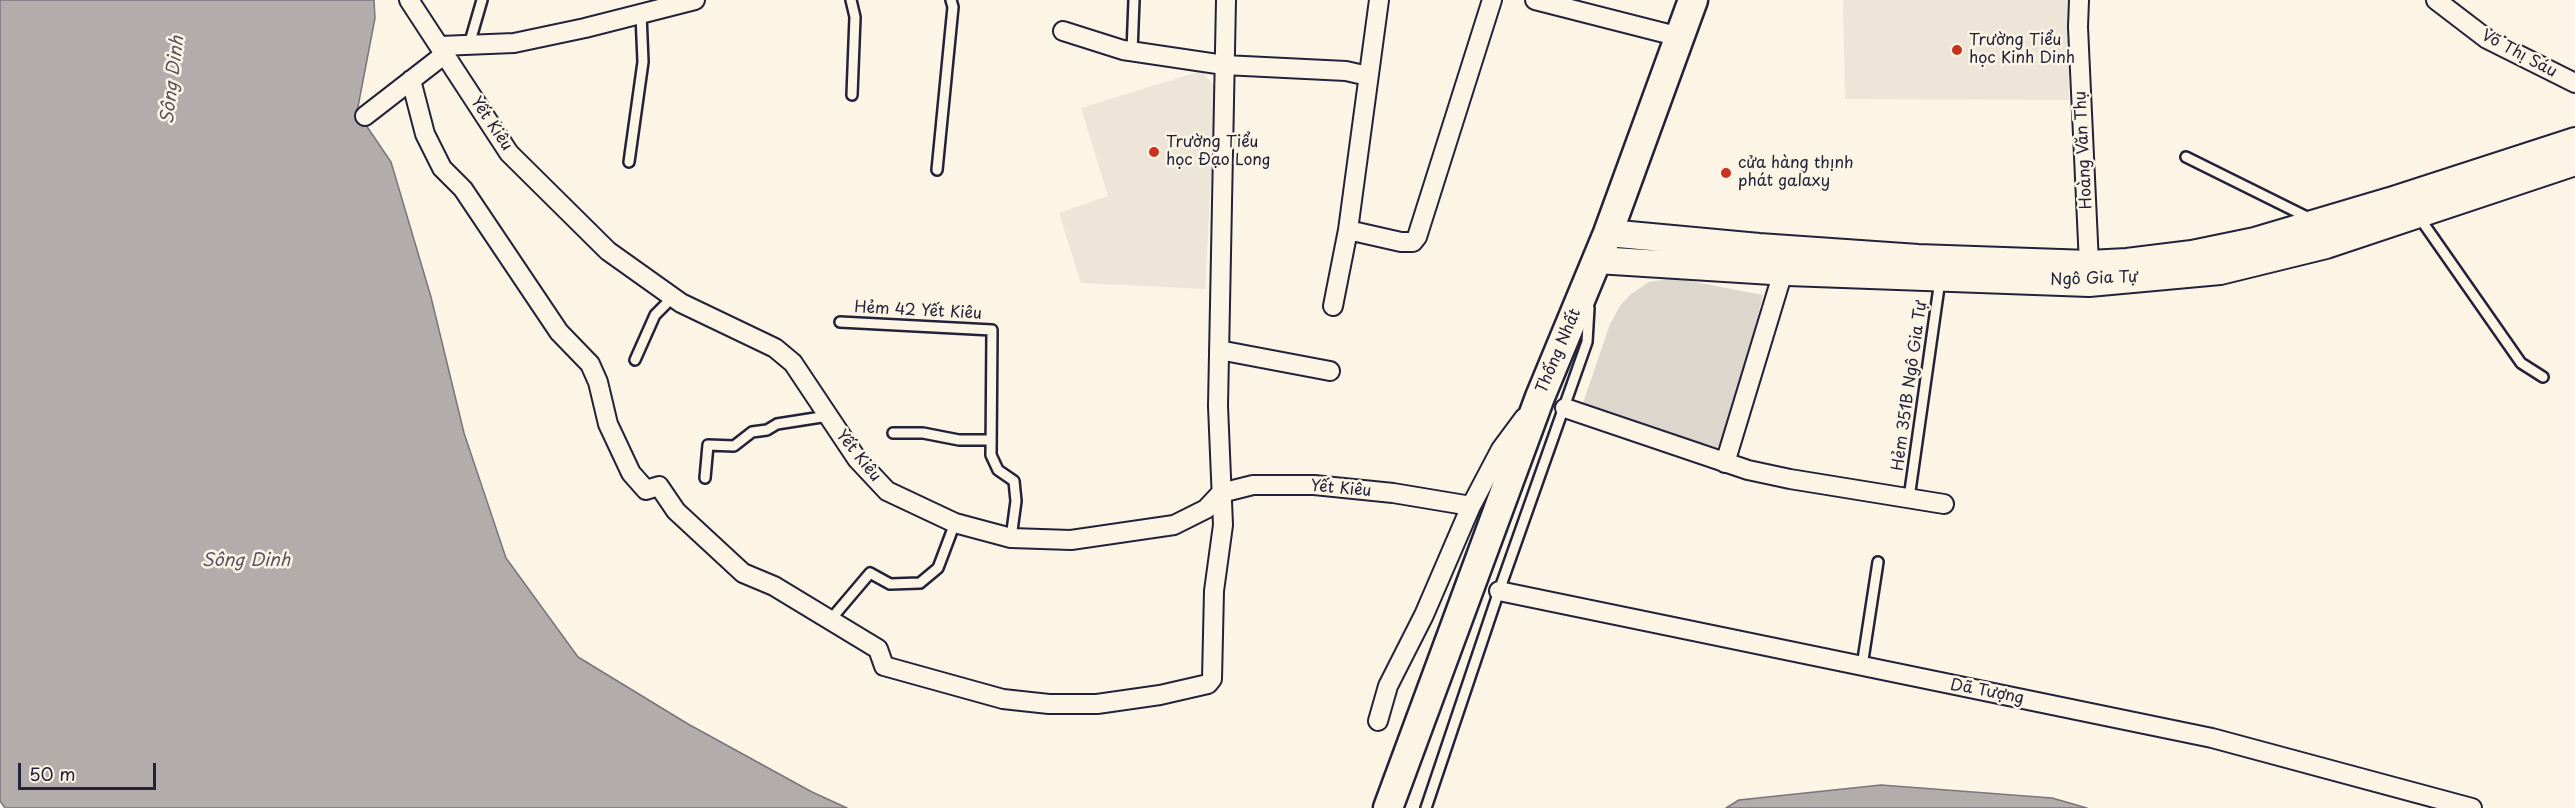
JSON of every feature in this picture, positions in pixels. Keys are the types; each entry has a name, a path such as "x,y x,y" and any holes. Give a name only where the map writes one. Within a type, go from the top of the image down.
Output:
{"main road":[{"name":"Thống Nhất","path":"1388,808 1426,702 1553,403 1593,269 1694,0"},
{"name":"Ngô Gia Tự","path":"2414,205 2575,141"},
{"name":"Ngô Gia Tự","path":"1904,267 1941,278 2089,273 2127,262 2192,254 2254,241 2322,234 2414,205 2575,162"},
{"name":"Ngô Gia Tự","path":"1608,234 1783,260 1904,267 2089,273"},
{"name":"Ngô Gia Tự","path":"1593,269 1783,260"}],"street":[{"name":"Yết Kiêu","path":"410,0 419,18 443,50 509,153 608,250 673,297 774,348 793,363 856,459 886,491 955,523 1011,538 1071,540 1174,525 1206,509 1221,493 1253,485 1314,485 1393,493 1471,506"},
{"path":"365,116 411,80 443,50 469,45 514,43 585,28 695,0"},
{"path":"411,80 425,134 442,168 468,196 560,332 590,364 598,382 608,424 631,473 646,490 659,486 676,511 743,573 774,586 878,649 884,666 1003,699 1049,704 1097,704 1160,695 1208,684 1212,680 1214,591 1223,525 1219,350 1226,0"},
{"path":"1333,306 1348,230 1379,0"},
{"path":"1348,230 1401,242 1413,242 1417,237 1492,0"},
{"path":"1536,0 1680,37"},
{"name":"Hoàng Văn Thụ","path":"2079,0 2078,27 2089,273"},
{"name":"Võ Thị Sáu","path":"2436,0 2487,39 2575,83"},
{"path":"1063,31 1132,52 1224,65 1346,71 1368,76"},
{"path":"1725,464 1783,260"},
{"path":"1219,350 1330,371"},
{"path":"1378,721 1388,686 1424,615 1471,506 1501,448 1553,403 1725,464 1790,479 1944,504"},
{"name":"Dã Tượng","path":"1499,591 2212,738 2472,808"}],"lane":[{"path":"469,45 482,0"},
{"path":"851,0 855,17 852,95"},
{"path":"937,170 953,7 951,0"},
{"path":"1132,52 1134,0"},
{"path":"629,162 643,62 641,14"},
{"path":"2186,157 2322,234"},
{"path":"2414,205 2521,363 2543,377"},
{"name":"Hẻm 351B Ngô Gia Tự","path":"1909,498 1941,278"},
{"path":"634,360 655,315 673,297"},
{"name":"Hẻm 42 Yết Kiêu","path":"840,322 992,330 991,455 998,471 1014,482 1016,501 1011,538"},
{"path":"1426,808 1499,591 1553,403"},
{"path":"705,478 708,445 734,446 752,432 767,430 777,424 828,416"},
{"path":"893,433 923,433 959,440 991,440"},
{"path":"831,620 870,573 890,584 920,583 938,568 955,523"},
{"path":"1862,666 1878,562"}],"shaded area":[{"name":"Trường Tiểu học Kinh Dinh","path":"1843,0 2069,0 2069,100 1845,99"},
{"name":"Trường Tiểu học Đạo Long","path":"1201,71 1216,87 1205,289 1081,283 1059,213 1108,196 1081,108"},
{"path":"1674,278 1763,295 1725,450 1582,406 1610,324 1620,306 1631,294 1649,282"}],"water":[{"name":"Sông Dinh","path":"0,0 374,0 375,18 357,112 391,162 431,297 464,433 506,558 578,657 688,724 812,792 847,808 5,808 0,801"},
{"path":"1881,785 2052,798 2087,808 1726,808 1739,800"}],"place":[{"name":"Trường Tiểu học Kinh Dinh","path":"1957,50"},
{"name":"Trường Tiểu học Đạo Long","path":"1154,152"},
{"name":"cửa hàng thịnh phát galaxy","path":"1726,173"}]}
